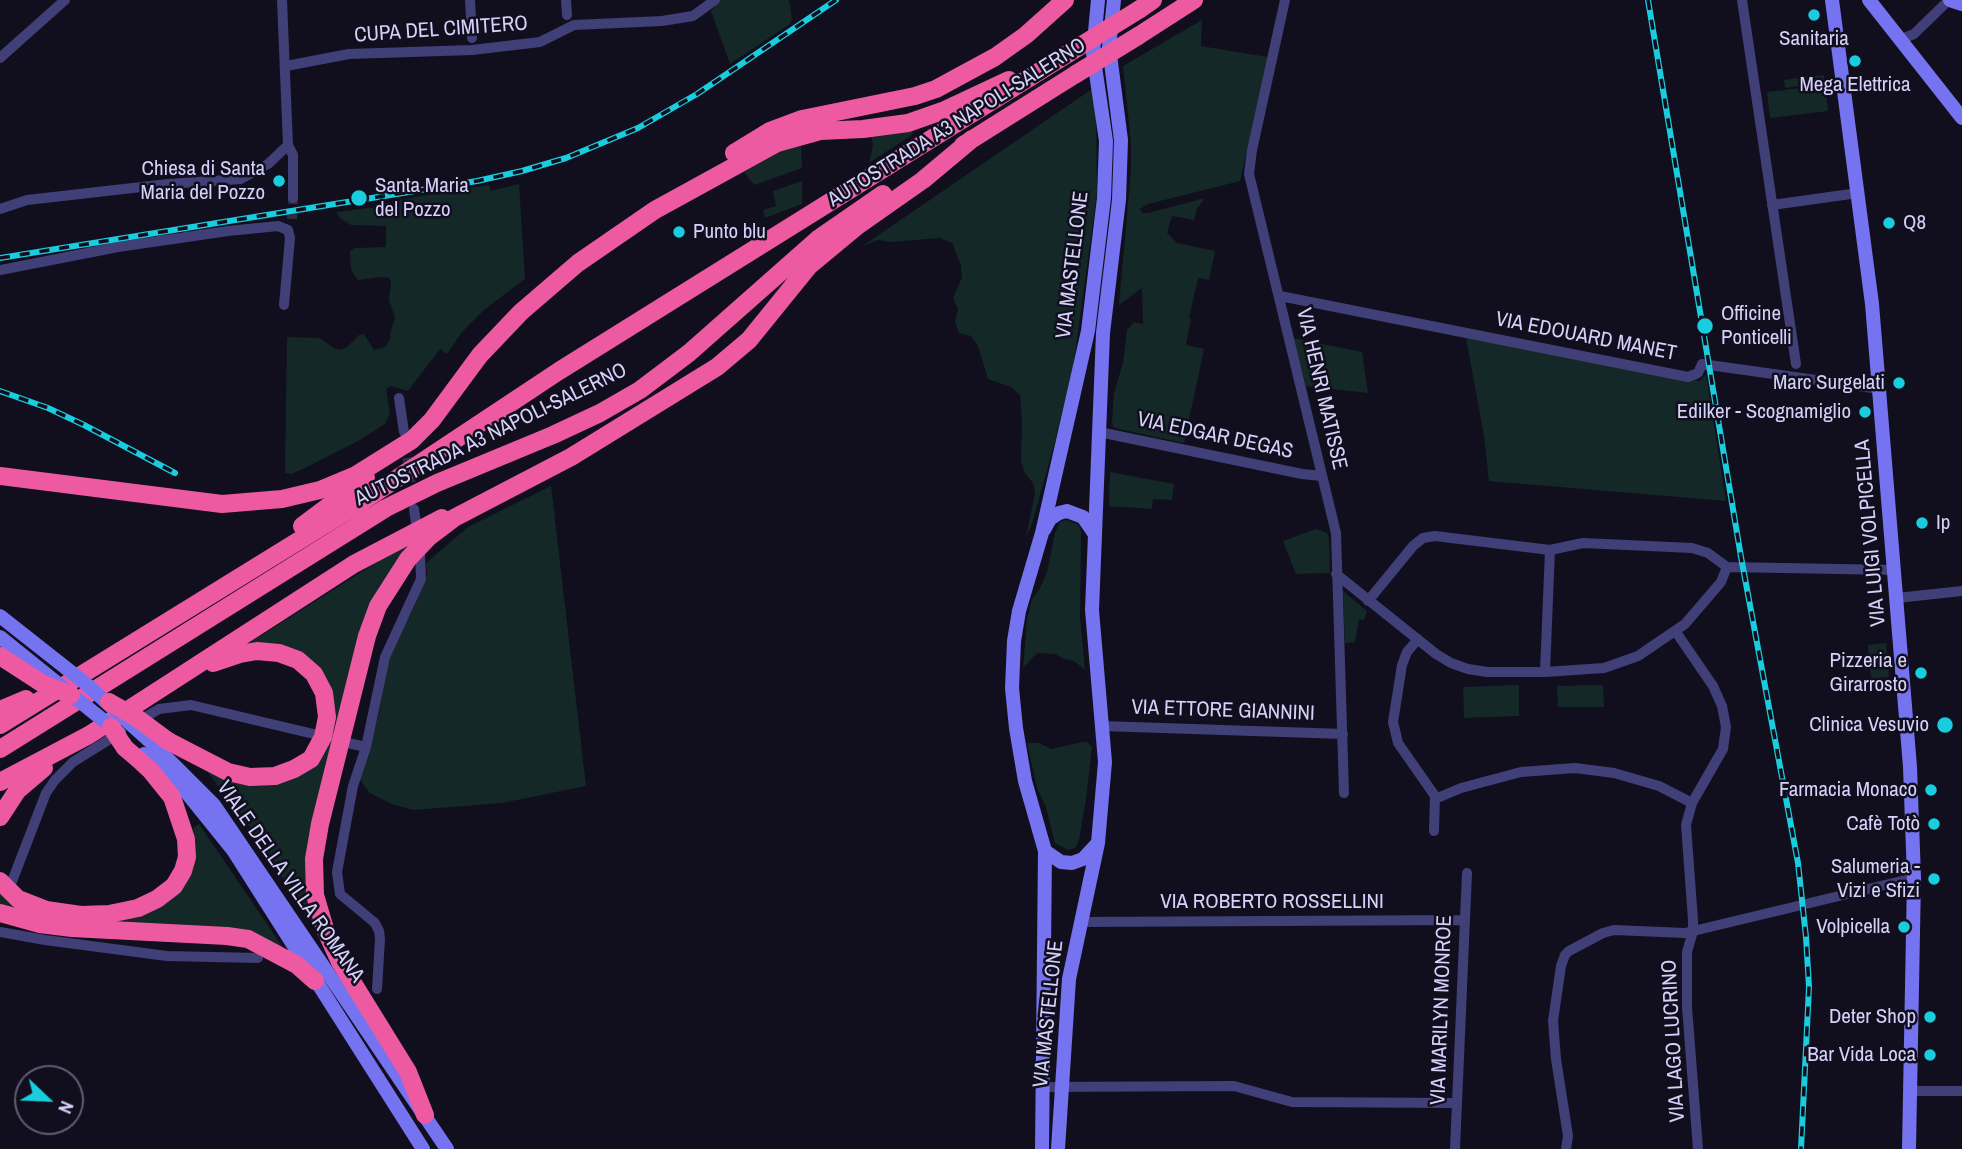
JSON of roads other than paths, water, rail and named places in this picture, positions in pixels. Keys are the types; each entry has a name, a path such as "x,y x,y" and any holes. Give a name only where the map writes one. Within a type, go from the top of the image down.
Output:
{"highway":[{"path":"208,596 341,497 408,436 432,420 480,355 522,312 578,263 655,210 811,125 936,89 995,57 1026,35 1065,0"},
{"name":"AUTOSTRADA A3 NAPOLI-SALERNO","path":"0,749 386,508 553,435 640,390 689,353 818,239 890,189 1194,0"},
{"name":"AUTOSTRADA A3 NAPOLI-SALERNO","path":"0,725 70,688 208,596 363,501 559,371 1146,4"},
{"path":"811,125 863,129 908,122 945,110 1069,53"},
{"path":"425,1115 408,1072 340,962 325,929 315,895 314,859 320,824 367,636 378,606 408,559 429,537 454,518 583,450 717,367 750,340 795,280 830,247 923,180 972,139"},
{"path":"0,475 222,504 282,499 320,490 356,475 390,455 408,436"},
{"path":"0,817 17,791 89,735 354,564 435,521 518,484"},
{"path":"111,727 125,748 151,749 203,761 228,772 250,777 275,776 294,769 311,759 323,737 327,716 324,693 314,674 298,660 279,653 257,651 240,654 180,676"},
{"path":"0,656 44,684 70,688"},
{"path":"0,710 70,688"},
{"path":"5,883 18,899 47,910 81,915 109,914 138,908 157,899 174,886 183,872 187,857 186,839 172,797 138,718 108,702"},
{"path":"0,782 89,735"},
{"path":"0,913 40,924 100,931 248,939 297,965 314,981"}],"street":[{"path":"0,58 65,0"},
{"path":"282,0 288,145 293,155 293,198"},
{"path":"470,0 472,37"},
{"path":"566,0 567,16"},
{"name":"CUPA DEL CIMITERO","path":"286,66 349,54 472,50 540,42 574,26 683,19 701,12 715,0"},
{"name":"VIA MASTELLONE","path":"1058,1149 1069,979 1098,843 1105,762 1092,610 1099,432 1096,332 1106,141 1093,53 1098,0"},
{"name":"VIA MASTELLONE","path":"1042,1149 1045,851 1025,781 1016,728 1012,688 1014,641 1018,611 1042,533 1096,332 1118,200 1120,152 1109,47 1114,0"},
{"name":"VIA HENRI MATISSE","path":"1285,0 1252,150 1250,174 1336,533 1345,793"},
{"path":"1742,0 1796,364"},
{"name":"VIA LUIGI VOLPICELLA","path":"1832,0 1872,304 1910,755 1914,878 1909,1149"},
{"path":"1868,0 1962,118"},
{"path":"1899,40 1914,34 1949,0 1962,4"},
{"path":"0,209 27,200 168,184 241,179 268,164 288,145"},
{"path":"1772,205 1858,193"},
{"path":"284,305 290,237 288,230 292,219"},
{"path":"0,270 118,247 214,233 271,226 288,230"},
{"name":"VIA EDOUARD MANET","path":"1280,296 1688,377 1698,373 1702,364 1880,389"},
{"path":"399,398 408,436"},
{"name":"VIA EDGAR DEGAS","path":"1099,432 1322,476"},
{"path":"414,509 416,523"},
{"path":"1042,533 1051,519 1067,511 1083,517 1094,533"},
{"path":"1368,601 1413,546 1429,536 1550,550 1583,543 1692,548 1708,553 1727,567 1894,570"},
{"path":"1545,672 1550,550"},
{"path":"377,989 379,931 375,923 340,894 337,884 340,854 353,786 366,747 385,657 421,579 421,554"},
{"path":"1336,574 1444,659 1468,669 1487,672 1545,672 1592,669 1621,663 1638,656 1676,632 1721,582 1727,567"},
{"path":"1897,598 1962,591"},
{"path":"0,616 108,702"},
{"path":"1435,799 1461,788 1521,772 1575,768 1614,773 1659,786 1692,803 1723,749 1726,727 1722,706 1713,686 1676,632"},
{"path":"0,637 70,688 111,727"},
{"path":"1418,639 1407,652 1402,665 1393,722 1398,743 1430,786 1435,799 1434,831"},
{"path":"5,883 46,793 55,780 73,762 152,712 169,706 191,705 318,735"},
{"name":"VIA ETTORE GIANNINI","path":"1102,726 1343,734"},
{"path":"348,743 366,747"},
{"name":"VIALE DELLA VILLA ROMANA","path":"151,749 187,775 214,805 447,1149"},
{"name":"VIALE DELLA VILLA ROMANA","path":"151,749 233,850 423,1149"},
{"name":"VIA LAGO LUCRINO","path":"1692,803 1686,834 1693,932 1687,952 1687,1007 1698,1149"},
{"path":"1045,851 1061,862 1072,863 1083,859 1098,843"},
{"name":"VIA MARILYN MONROE","path":"1455,1149 1467,873"},
{"path":"1566,1149 1568,1136 1553,1021 1565,954 1614,930 1693,932 1914,878"},
{"name":"VIA ROBERTO ROSSELLINI","path":"1080,922 1465,920"},
{"path":"0,932 167,956 258,958"},
{"path":"1043,1087 1234,1086 1292,1102 1457,1103"},
{"path":"1912,1091 1962,1091"}],"tunnel":[{"path":"292,219 293,198"},
{"path":"405,443 413,498"}],"railway":[{"path":"0,258 477,181 566,158 638,128 697,94 836,0"},
{"path":"1648,0 1741,557 1798,863 1809,987 1801,1149"},
{"path":"0,391 48,408 175,473"}],"place":[{"name":"Sanitaria","path":"1814,15"},
{"name":"Mega Elettrica","path":"1855,61"},
{"name":"Chiesa di Santa Maria del Pozzo","path":"279,181"},
{"name":"Santa Maria del Pozzo","path":"359,198"},
{"name":"Q8","path":"1889,223"},
{"name":"Punto blu","path":"679,232"},
{"name":"Officine Ponticelli","path":"1705,326"},
{"name":"Marc Surgelati","path":"1899,383"},
{"name":"Edilker - Scognamiglio","path":"1865,412"},
{"name":"Ip","path":"1922,523"},
{"name":"Pizzeria e Girarrosto","path":"1921,673"},
{"name":"Clinica Vesuvio","path":"1945,725"},
{"name":"Farmacia Monaco","path":"1931,790"},
{"name":"Cafè Totò","path":"1934,824"},
{"name":"Salumeria - Vizi e Sfizi","path":"1934,879"},
{"name":"Volpicella","path":"1904,927"},
{"name":"Deter Shop","path":"1930,1017"},
{"name":"Bar Vida Loca","path":"1930,1055"}]}
